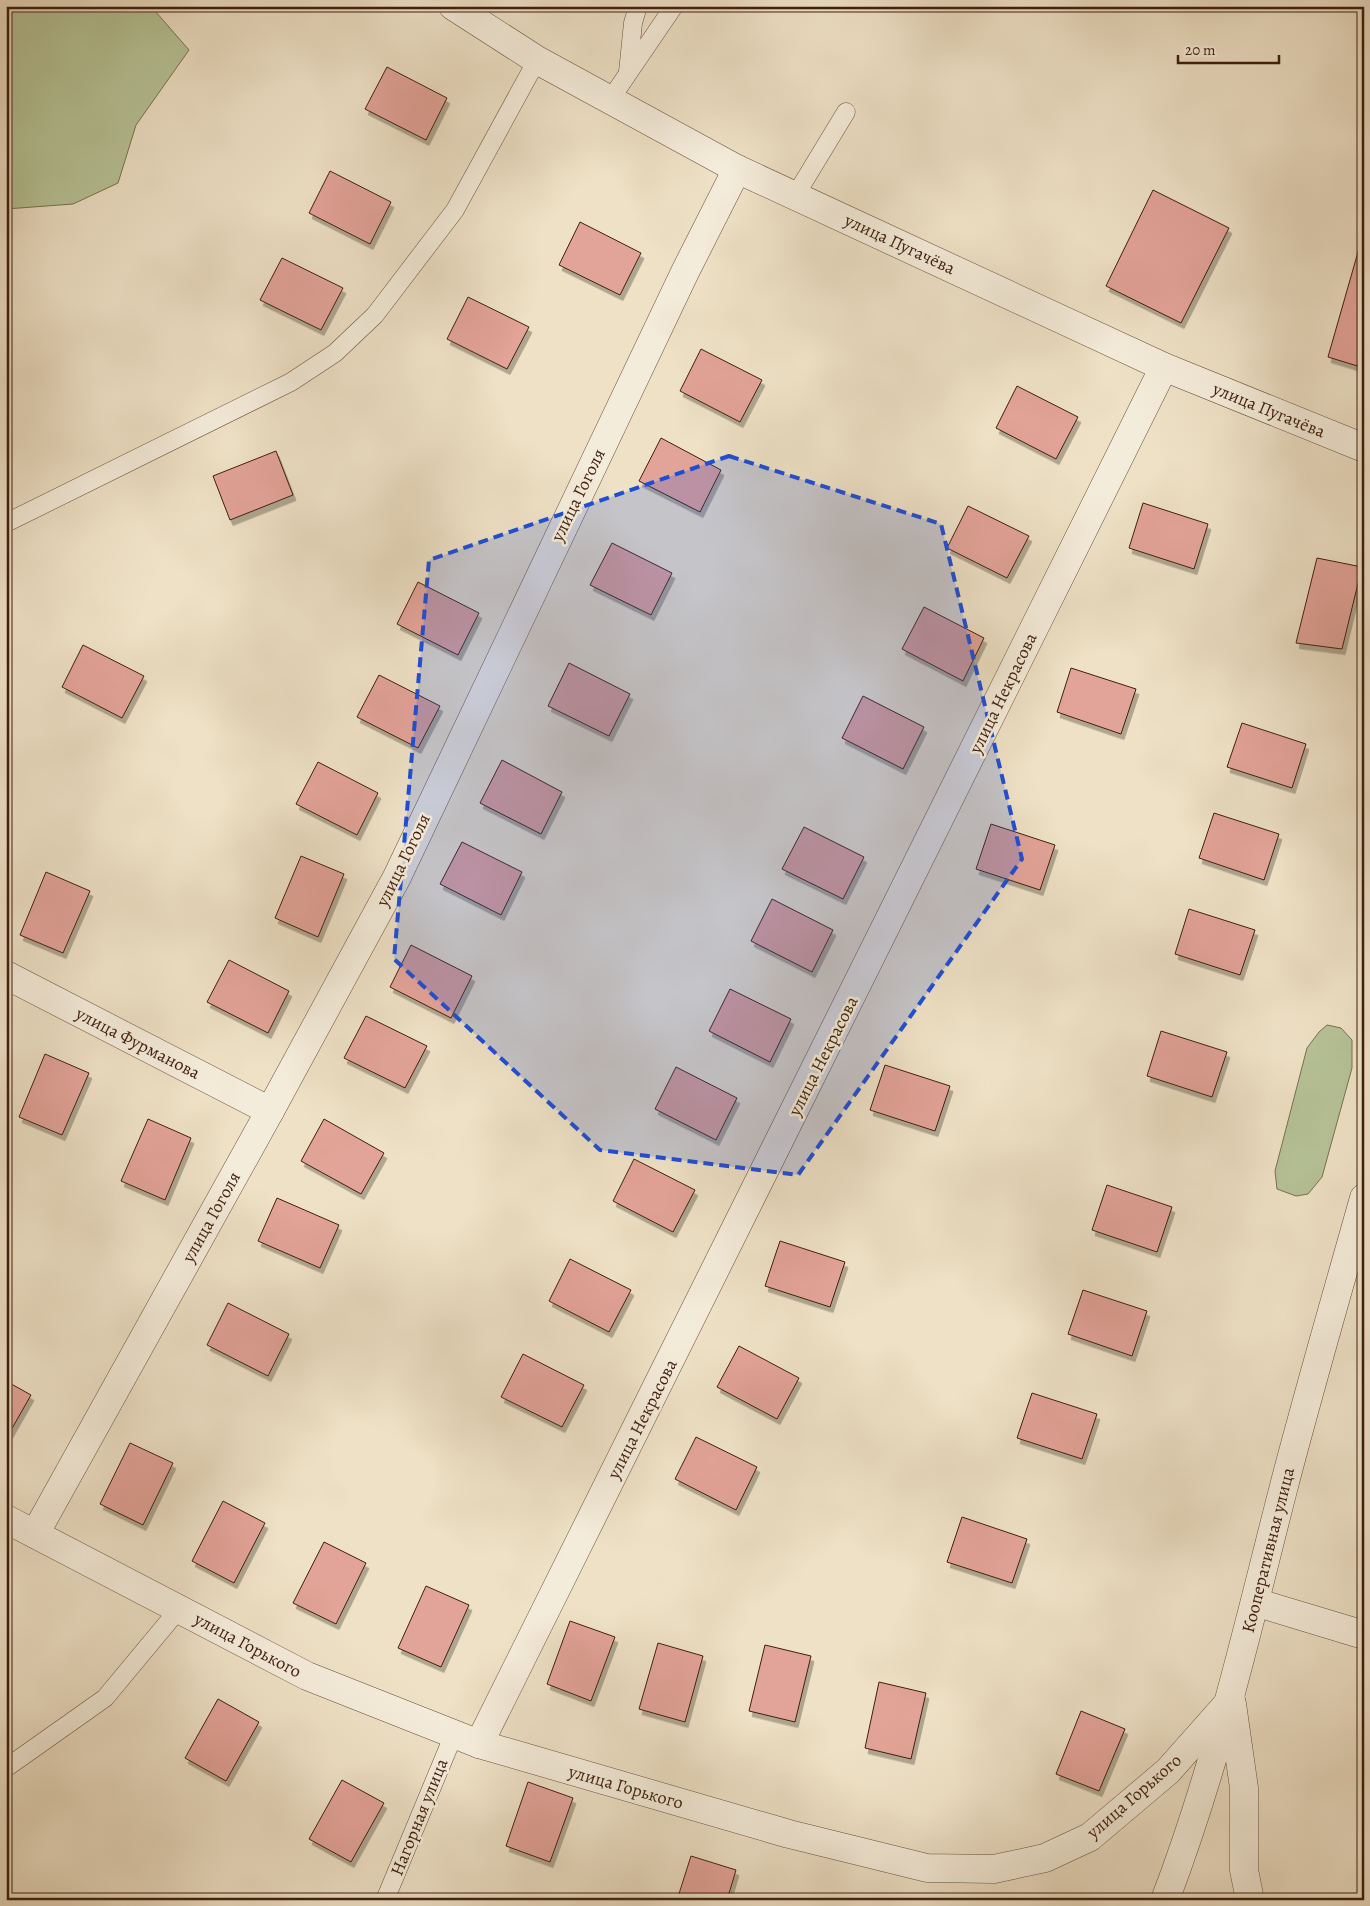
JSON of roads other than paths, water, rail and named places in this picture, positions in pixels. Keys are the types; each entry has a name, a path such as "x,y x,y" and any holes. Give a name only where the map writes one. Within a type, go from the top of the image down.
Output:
{"street":[{"name":"улица Пугачёва","path":"453,6 537,60 737,169 1164,367 1364,448"},
{"name":"улица Гоголя","path":"35,1534 270,1111 397,876 681,281 737,169"},
{"name":"улица Некрасова","path":"479,1744 1164,367"},
{"name":"улица Фурманова","path":"6,975 270,1111"},
{"name":"Кооперативная улица","path":"1165,1900 1192,1831 1231,1700 1284,1485 1364,1198"},
{"name":"улица Горького","path":"6,1519 307,1676 479,1744 789,1834 927,1868 994,1869 1045,1858 1090,1836 1168,1771 1231,1700"},
{"path":"1255,1602 1364,1635"},
{"path":"1231,1700 1244,1788 1244,1870 1250,1900"}],"lane":[{"path":"628,75 633,22 638,6"},
{"path":"610,100 674,6"},
{"path":"6,523 291,382 335,353 375,314 455,210 537,60"},
{"path":"794,196 846,112"},
{"path":"6,1768 105,1698 179,1609"},
{"name":"Нагорная улица","path":"385,1900 454,1734"}]}
